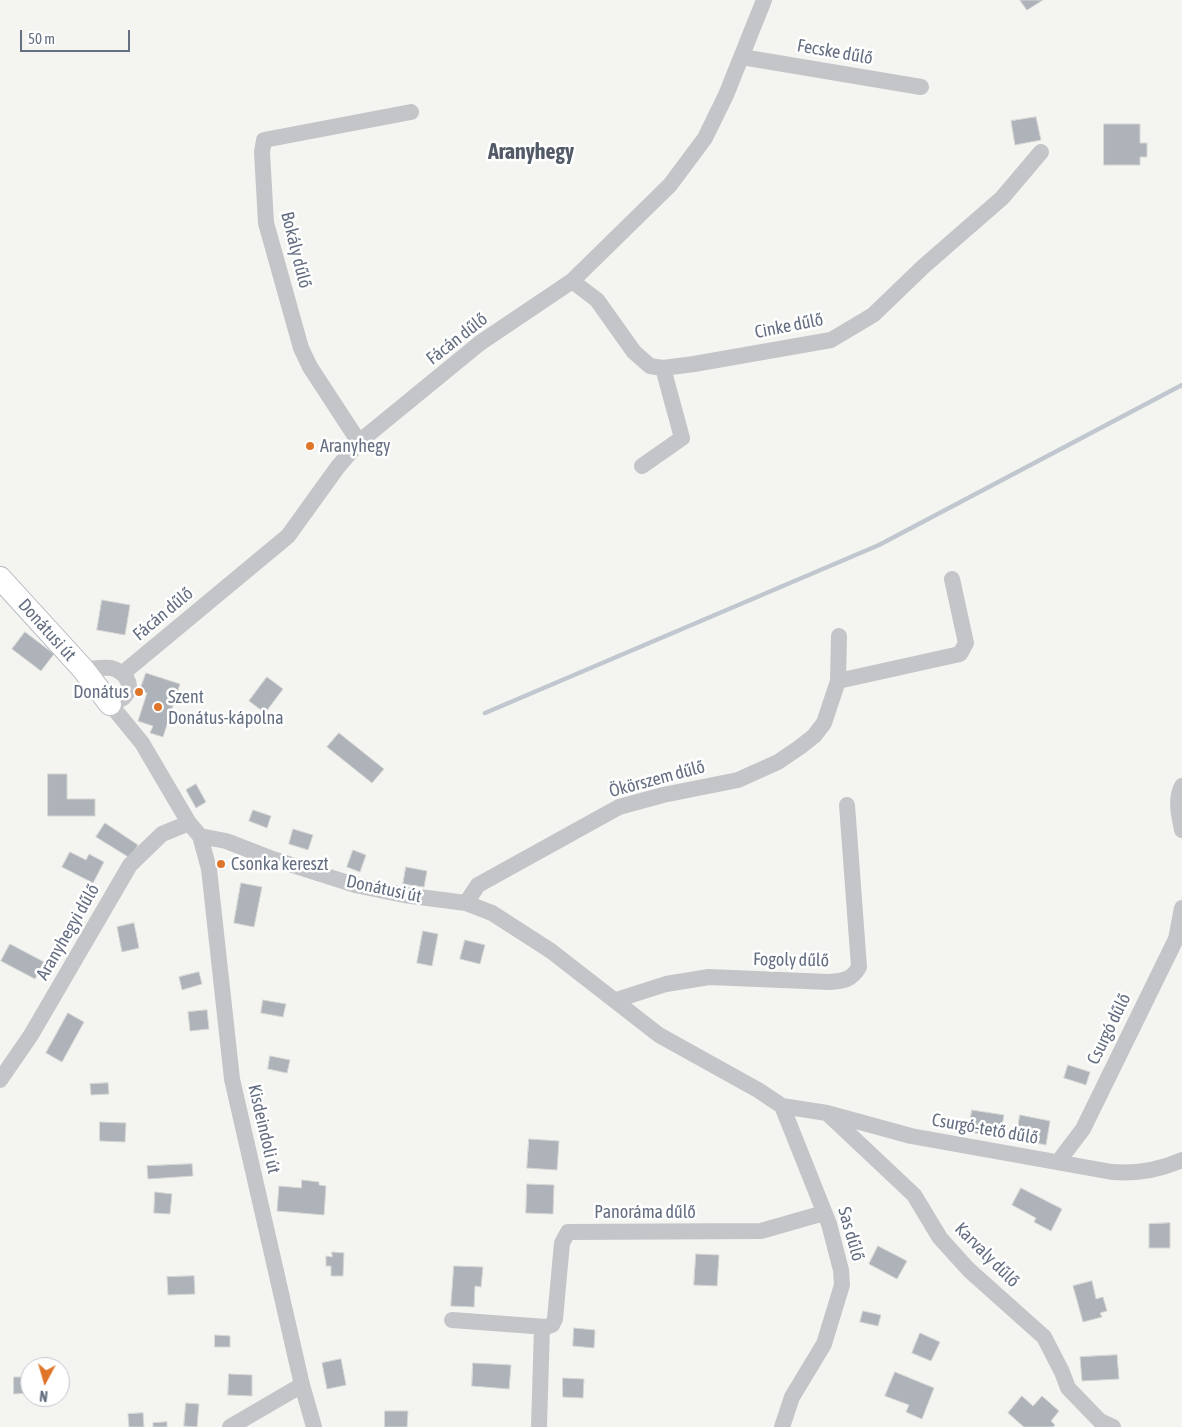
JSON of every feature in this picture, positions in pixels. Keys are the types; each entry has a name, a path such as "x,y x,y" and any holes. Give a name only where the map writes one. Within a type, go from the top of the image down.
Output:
{"street":[{"name":"Fácán dűlő","path":"124,673 288,536 338,468 360,442 480,344 572,281 643,213 686,166 705,138 726,95 764,0"},
{"name":"Fecske dűlő","path":"742,56 921,87"},
{"name":"Bokály dűlő","path":"360,442 310,367 301,348 266,223 262,152 264,140 412,112"},
{"name":"Cinke dűlő","path":"663,368 811,345 831,340 853,328 873,315 924,266 1002,198 1041,152"},
{"path":"572,281 597,300 634,352 650,366 663,368 682,438 642,466"},
{"name":"Donátusi út","path":"0,578 83,669 142,743 189,823 200,836 226,841 270,858 355,885 404,895 466,903 492,912 519,928 616,1000 659,1035 758,1090 782,1106"},
{"path":"838,681 960,654 966,643 952,580"},
{"name":"Ökörszem dűlő","path":"466,903 478,885 619,807 663,795 738,780 778,762 814,736 824,723 838,681 839,636"},
{"path":"83,669 110,668 124,673 128,681 128,690 123,698 110,704"},
{"path":"1182,786 1179,791 1178,814 1182,830"},
{"name":"Fogoly dűlő","path":"616,1000 666,984 709,977 828,982 844,980 854,975 859,966 847,805"},
{"name":"Aranyhegyi dűlő","path":"0,1080 31,1035 130,865 162,834 189,823"},
{"name":"Kisdeindoli út","path":"200,836 209,869 232,1079 302,1384 314,1427"},
{"name":"Csurgó dűlő","path":"1058,1162 1083,1129 1179,940 1182,908"},
{"name":"Csurgó-tető dűlő","path":"782,1106 827,1113 911,1136 1129,1174 1163,1168 1182,1160"},
{"name":"Sas dűlő","path":"782,1106 824,1213 842,1270 842,1285 824,1344 792,1397 782,1427"},
{"name":"Karvaly dűlő","path":"827,1113 914,1195 940,1238 969,1270 1044,1337 1068,1388 1100,1421 1113,1427"},
{"name":"Panoráma dűlő","path":"542,1327 552,1324 555,1319 562,1243 568,1232 760,1231 824,1213"},
{"path":"452,1320 542,1327 539,1427"},
{"path":"230,1427 302,1384"}],"building":[{"path":"1020,0 1043,0 1027,10"},
{"path":"1036,117 1041,140 1015,145 1011,121"},
{"path":"1104,124 1140,124 1140,143 1147,143 1147,157 1140,157 1140,165 1104,165"},
{"path":"102,600 130,605 125,635 97,630"},
{"path":"25,632 54,654 41,671 12,649"},
{"name":"Szent Donátus-kápolna","path":"146,673 180,684 163,737 150,733 153,726 138,721 147,693 140,690"},
{"path":"267,677 283,689 265,713 249,701"},
{"path":"339,733 384,769 372,783 327,747"},
{"path":"48,774 67,774 67,799 95,799 95,816 48,816"},
{"path":"196,784 206,802 196,808 186,790"},
{"path":"253,810 271,816 267,828 249,821"},
{"path":"105,823 138,845 130,858 96,837"},
{"path":"293,829 313,835 308,850 289,844"},
{"path":"353,850 366,855 360,872 347,867"},
{"path":"70,852 86,860 89,854 104,862 93,883 62,867"},
{"path":"406,867 427,871 424,887 403,884"},
{"path":"241,883 262,887 254,927 234,923"},
{"path":"134,923 139,948 122,952 117,927"},
{"path":"423,931 438,934 432,966 417,963"},
{"path":"465,940 485,945 480,964 460,959"},
{"path":"10,944 44,962 35,979 1,961"},
{"path":"199,972 202,984 182,990 179,977"},
{"path":"263,1000 286,1004 283,1017 261,1013"},
{"path":"207,1010 209,1029 190,1031 188,1012"},
{"path":"68,1013 84,1022 62,1062 46,1053"},
{"path":"270,1056 290,1060 287,1073 268,1069"},
{"path":"1068,1065 1090,1072 1086,1085 1064,1078"},
{"path":"108,1083 109,1094 91,1095 90,1084"},
{"path":"972,1110 1004,1115 1000,1137 968,1132"},
{"path":"1020,1115 1050,1121 1046,1145 1016,1139"},
{"path":"100,1122 126,1123 125,1142 100,1141"},
{"path":"529,1139 559,1141 557,1170 527,1168"},
{"path":"192,1164 193,1176 148,1179 147,1166"},
{"path":"302,1180 319,1182 319,1185 326,1186 324,1215 277,1211 279,1186 301,1188"},
{"path":"527,1184 554,1185 553,1214 526,1213"},
{"path":"1021,1188 1062,1209 1051,1231 1034,1222 1036,1218 1012,1205"},
{"path":"155,1192 172,1194 170,1214 154,1213"},
{"path":"1170,1223 1170,1248 1149,1248 1149,1224"},
{"path":"878,1246 907,1261 897,1279 869,1264"},
{"path":"332,1252 344,1253 343,1276 331,1276 331,1266 326,1266 326,1256 332,1257"},
{"path":"696,1254 719,1255 717,1286 694,1285"},
{"path":"454,1266 483,1267 481,1287 475,1286 474,1307 451,1306"},
{"path":"194,1276 195,1294 168,1295 167,1277"},
{"path":"1092,1281 1096,1299 1103,1297 1107,1311 1100,1313 1102,1317 1083,1322 1073,1286"},
{"path":"863,1311 881,1315 878,1326 860,1322"},
{"path":"574,1328 595,1330 594,1348 573,1346"},
{"path":"920,1333 940,1342 931,1361 912,1353"},
{"path":"215,1335 230,1336 230,1347 215,1347"},
{"path":"1117,1355 1119,1379 1082,1381 1080,1357"},
{"path":"341,1359 346,1385 327,1389 322,1363"},
{"path":"473,1363 511,1365 509,1389 472,1386"},
{"path":"895,1372 934,1388 922,1419 906,1412 909,1405 885,1396"},
{"path":"229,1374 252,1375 252,1396 228,1395"},
{"path":"14,1377 20,1377 20,1394 14,1394"},
{"path":"563,1378 584,1379 583,1398 563,1397"},
{"path":"1022,1396 1033,1406 1042,1396 1059,1411 1051,1421 1055,1425 1053,1427 1024,1427 1008,1413"},
{"path":"186,1403 199,1404 197,1427 184,1426"},
{"path":"385,1411 408,1411 407,1427 385,1427"},
{"path":"143,1413 144,1427 129,1427 128,1414"},
{"path":"167,1422 167,1427 153,1427 153,1423"}],"waterway":[{"path":"485,713 879,545 1182,385"}],"place":[{"name":"Aranyhegy","path":"310,446"},
{"name":"Donátus","path":"139,692"},
{"name":"Szent Donátus-kápolna","path":"158,707"},
{"name":"Csonka kereszt","path":"221,864"}],"district":[{"name":"Aranyhegy","path":"531,152"}]}
